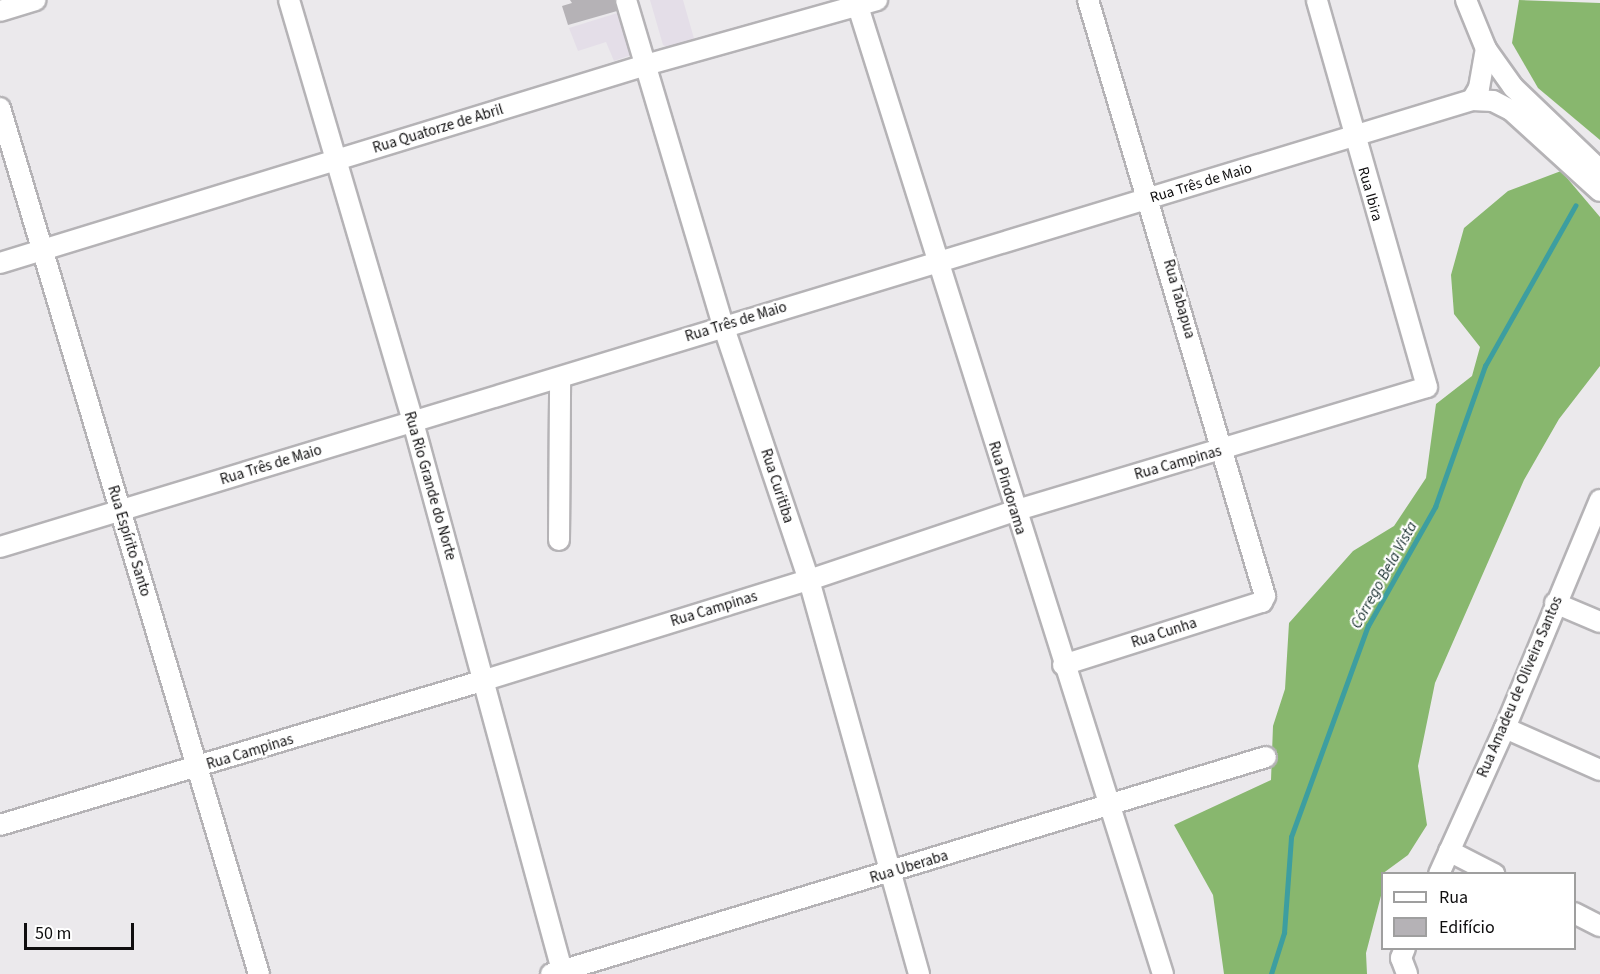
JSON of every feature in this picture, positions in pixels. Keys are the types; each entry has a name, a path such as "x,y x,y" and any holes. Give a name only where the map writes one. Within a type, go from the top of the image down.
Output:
{"street":[{"path":"0,11 35,0"},
{"name":"Rua Rio Grande do Norte","path":"289,0 338,159 485,680 558,973"},
{"name":"Rua Curitiba","path":"626,0 723,325 809,580 920,974"},
{"name":"Rua Tabapua","path":"1088,0 1149,198 1264,599"},
{"name":"Rua Ibira","path":"1317,0 1354,137 1427,387"},
{"path":"1466,0 1486,49 1544,121 1600,170"},
{"name":"Rua Quatorze de Abril","path":"0,263 646,65 864,2"},
{"name":"Rua Pindorama","path":"864,2 937,262 1107,805 1163,974"},
{"path":"1472,100 1479,88 1486,49"},
{"name":"Rua Três de Maio","path":"0,547 560,379 723,325 1472,100 1503,104 1600,191"},
{"name":"Rua Espírito Santo","path":"0,108 259,974"},
{"path":"559,540 560,379"},
{"name":"Rua Campinas","path":"0,825 197,768 485,680 809,580 1014,511 1427,387"},
{"name":"Rua Amadeu de Oliveira Santos","path":"1439,872 1505,728 1554,603 1600,500"},
{"name":"Rua Cunha","path":"1063,665 1264,599"},
{"path":"1554,603 1600,622"},
{"path":"1505,728 1600,770"},
{"name":"Rua Uberaba","path":"558,973 1266,757"},
{"path":"1449,852 1492,872"},
{"path":"1576,914 1600,926"},
{"path":"1404,950 1401,958 1407,974"}],"shaded area":[{"path":"650,0 683,0 695,42 670,49 663,45"},
{"path":"627,10 640,52 614,61 606,42 578,51 569,28"}],"green space":[{"path":"1519,0 1600,3 1600,140 1538,88 1512,43"},
{"path":"1561,171 1600,217 1600,366 1559,419 1524,480 1435,683 1418,766 1427,825 1408,855 1385,872 1381,872 1381,896 1366,953 1367,974 1224,974 1213,895 1174,825 1271,780 1273,726 1285,689 1289,623 1353,551 1394,526 1426,478 1436,404 1472,376 1480,347 1454,314 1451,275 1464,228 1508,191"}],"building":[{"path":"570,0 614,0 617,11 568,25 562,6 572,3"}],"waterway":[{"name":"Córrego Bela Vista","path":"1271,974 1284,933 1291,837 1368,626 1435,507 1485,366 1575,206"}]}
